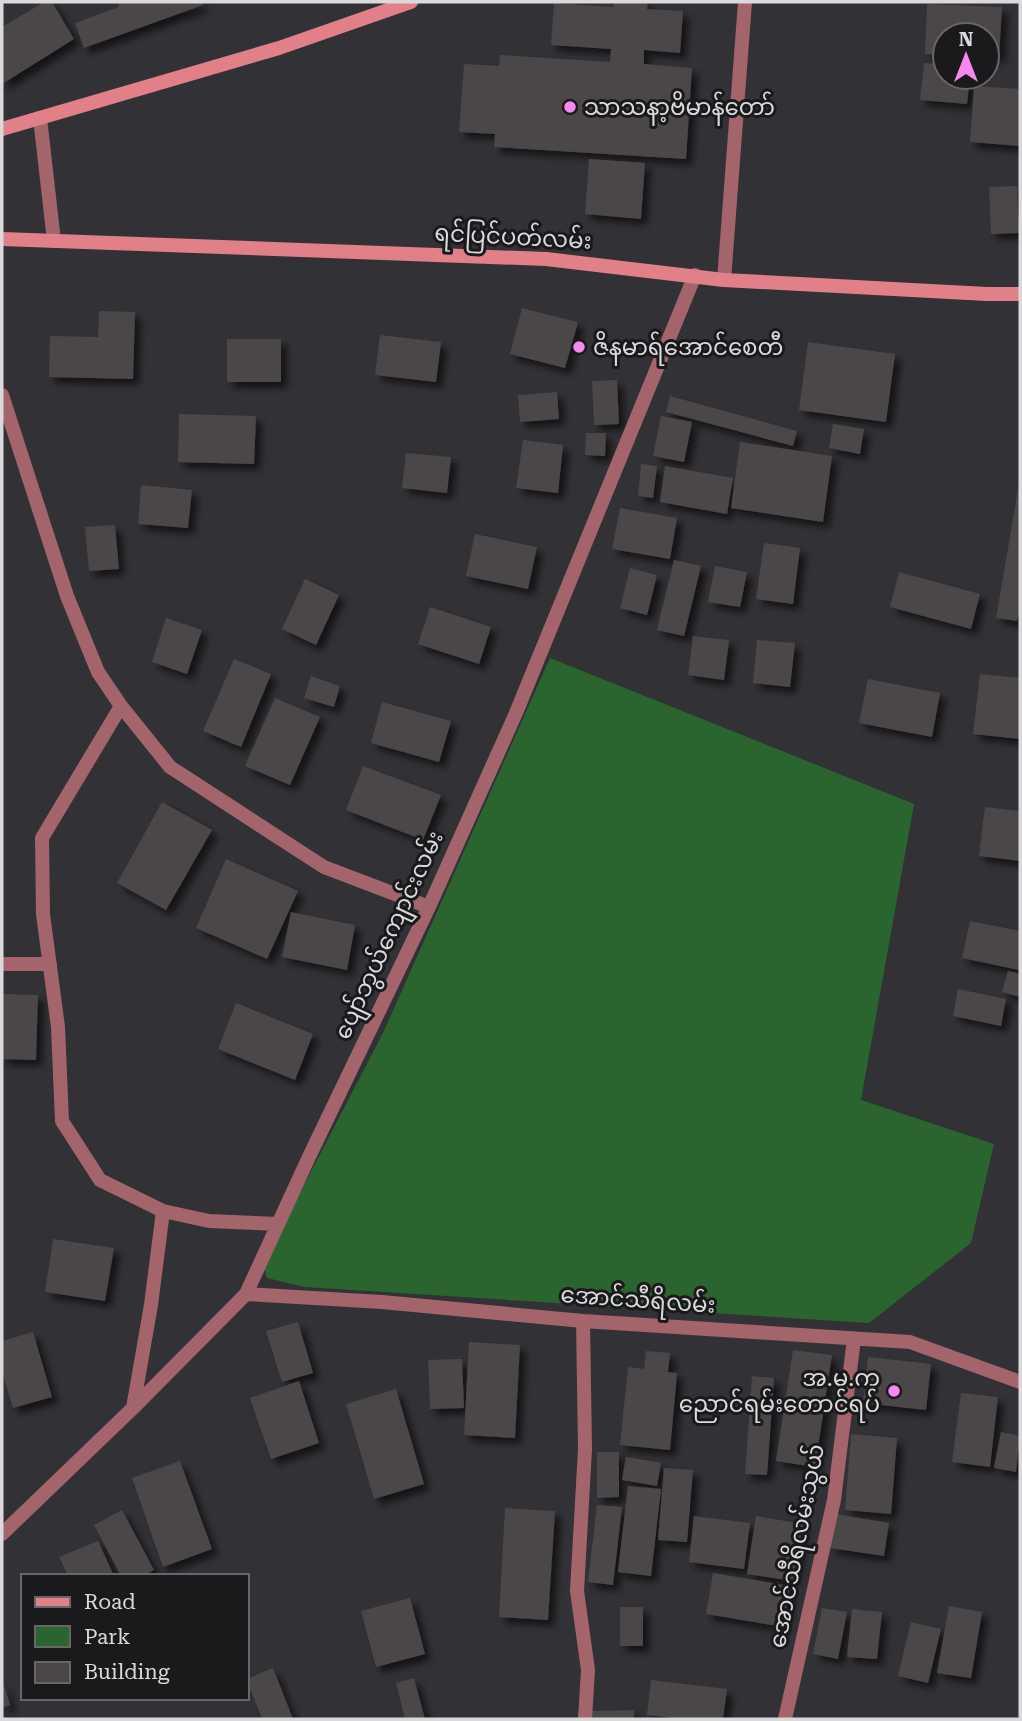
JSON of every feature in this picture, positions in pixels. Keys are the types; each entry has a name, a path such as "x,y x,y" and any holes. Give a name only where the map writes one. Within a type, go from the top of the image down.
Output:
{"street":[{"path":"2,129 279,48 411,2"},
{"path":"724,279 746,2"},
{"path":"40,118 54,241"},
{"name":"ရင်ပြင်ပတ်လမ်း","path":"2,239 546,259 724,279 987,295 1020,294"},
{"name":"ပျော်ဘွယ်ကျောင်းလမ်း","path":"2,1534 246,1294 429,907 516,713 695,275"},
{"path":"2,396 67,596 99,672 121,706 170,767 324,867 429,907"},
{"path":"121,706 41,838 43,914 58,1027 62,1121 100,1180 163,1211 209,1221 278,1224"},
{"path":"2,964 50,964"},
{"path":"133,1408 151,1305 163,1211"},
{"name":"အောင်သီရိလမ်း","path":"246,1294 382,1302 583,1321 910,1342 1020,1382"},
{"path":"583,1321 585,1449 577,1591 589,1670 584,1719"},
{"name":"အောင်သီရိလမ်းသွယ်","path":"785,1719 834,1500 854,1339"}],"green space":[{"path":"550,658 914,804 861,1100 994,1144 971,1243 869,1323 305,1287 267,1278 263,1264 383,1033"}],"building":[{"path":"44,2 52,2 74,39 2,84 2,27"},
{"path":"118,2 202,2 203,5 84,48 75,23 119,7"},
{"path":"614,2 648,2 647,9 683,11 680,53 644,50 644,64 692,68 686,159 494,147 495,134 459,132 464,64 499,66 500,55 610,62 611,49 551,45 554,3 613,7"},
{"path":"927,4 1002,7 1001,24 1001,21 931,21 931,54 925,54"},
{"path":"924,63 931,64 931,91 968,91 967,104 920,100"},
{"path":"1020,89 1020,146 970,142 974,91"},
{"path":"589,159 645,163 641,219 585,214"},
{"path":"1017,186 1019,233 991,234 989,187"},
{"path":"522,308 578,322 565,368 510,354"},
{"path":"99,311 135,312 133,379 49,377 50,336 98,337"},
{"path":"380,335 441,342 436,382 375,375"},
{"path":"227,339 281,339 281,382 227,382"},
{"path":"808,342 895,354 886,422 799,410"},
{"path":"617,380 619,424 594,425 592,381"},
{"path":"557,392 559,419 520,422 518,395"},
{"path":"670,396 797,431 793,446 666,412"},
{"path":"179,414 256,416 254,464 178,462"},
{"path":"661,416 692,422 684,462 653,456"},
{"path":"833,424 864,429 860,454 829,448"},
{"path":"586,433 606,433 605,456 585,455"},
{"path":"523,440 563,445 558,493 516,488"},
{"path":"740,442 832,456 823,522 731,508"},
{"path":"406,453 451,457 447,493 402,488"},
{"path":"641,464 657,466 653,498 638,496"},
{"path":"665,466 733,478 727,514 660,502"},
{"path":"1019,484 1020,610 1017,621 996,618"},
{"path":"141,485 192,490 188,528 138,524"},
{"path":"620,508 677,518 670,559 612,549"},
{"path":"115,525 119,569 89,571 85,527"},
{"path":"475,534 537,547 528,589 466,576"},
{"path":"764,543 800,548 793,604 756,599"},
{"path":"674,560 701,566 684,636 657,630"},
{"path":"715,566 747,572 740,607 708,602"},
{"path":"630,568 657,575 647,615 620,608"},
{"path":"899,572 980,594 971,629 890,607"},
{"path":"305,579 339,595 316,645 282,629"},
{"path":"430,607 491,627 479,664 418,644"},
{"path":"166,618 202,630 187,674 152,662"},
{"path":"693,636 729,640 724,680 688,675"},
{"path":"757,640 795,643 790,687 753,683"},
{"path":"234,659 271,674 241,747 203,731"},
{"path":"980,674 1020,678 1020,739 973,734"},
{"path":"311,676 340,686 334,707 304,698"},
{"path":"868,679 940,693 932,737 859,723"},
{"path":"275,698 320,717 290,785 245,766"},
{"path":"382,702 451,721 439,762 371,743"},
{"path":"363,766 441,795 423,840 346,810"},
{"path":"162,802 212,830 166,910 117,883"},
{"path":"985,807 1020,811 1020,861 979,856"},
{"path":"226,859 298,891 267,959 196,928"},
{"path":"291,912 355,925 347,970 282,957"},
{"path":"970,921 1020,931 1019,970 962,958"},
{"path":"1008,971 1020,974 1020,997 1002,992"},
{"path":"958,989 1006,999 1001,1026 953,1016"},
{"path":"2,994 38,995 36,1060 2,1059"},
{"path":"236,1003 313,1034 295,1080 218,1049"},
{"path":"53,1239 114,1248 105,1301 45,1292"},
{"path":"298,1322 313,1373 282,1382 266,1331"},
{"path":"33,1332 52,1397 13,1408 2,1372 2,1341"},
{"path":"469,1342 520,1345 515,1438 464,1435"},
{"path":"793,1350 832,1355 815,1467 776,1461"},
{"path":"646,1351 670,1353 668,1372 677,1373 670,1450 620,1445 628,1367 644,1369"},
{"path":"868,1357 931,1364 926,1410 863,1403"},
{"path":"462,1359 464,1408 430,1409 428,1360"},
{"path":"752,1376 774,1378 767,1475 745,1474"},
{"path":"299,1381 319,1443 271,1459 250,1398"},
{"path":"396,1389 424,1484 374,1499 346,1404"},
{"path":"961,1393 998,1397 990,1467 952,1462"},
{"path":"1001,1432 1020,1436 1016,1472 994,1468"},
{"path":"851,1434 897,1438 891,1514 845,1510"},
{"path":"597,1452 619,1452 619,1497 597,1498"},
{"path":"626,1457 661,1463 657,1486 622,1480"},
{"path":"180,1461 212,1549 163,1567 132,1478"},
{"path":"664,1468 693,1470 687,1542 658,1540"},
{"path":"628,1486 661,1489 651,1576 618,1572"},
{"path":"597,1505 622,1507 613,1585 588,1582"},
{"path":"505,1508 555,1511 548,1620 499,1617"},
{"path":"122,1510 154,1570 147,1574 120,1574 94,1525"},
{"path":"836,1514 889,1523 884,1556 830,1548"},
{"path":"694,1516 750,1523 744,1569 689,1562"},
{"path":"756,1516 803,1524 793,1581 747,1574"},
{"path":"98,1541 113,1574 67,1574 59,1557"},
{"path":"713,1573 790,1586 783,1627 706,1614"},
{"path":"410,1598 425,1654 376,1667 361,1611"},
{"path":"949,1606 982,1612 971,1678 937,1673"},
{"path":"620,1607 643,1607 643,1646 620,1646"},
{"path":"822,1608 847,1612 838,1659 813,1654"},
{"path":"852,1609 882,1612 877,1659 847,1657"},
{"path":"911,1622 941,1629 928,1683 898,1676"},
{"path":"273,1668 293,1719 262,1719 248,1679"},
{"path":"414,1678 425,1719 405,1719 396,1683"},
{"path":"2,1679 10,1705 2,1708"},
{"path":"651,1680 727,1689 723,1719 683,1719 647,1715"},
{"path":"634,1710 634,1719 592,1719 592,1711"}],"place":[{"name":"သာသနာ့ဗိမာန်တော်","path":"570,107"},
{"name":"ဇိနမာရ်အောင်စေတီ","path":"579,347"},
{"name":"အ.မ.က ညောင်ရမ်းတောင်ရပ်","path":"894,1391"}]}
